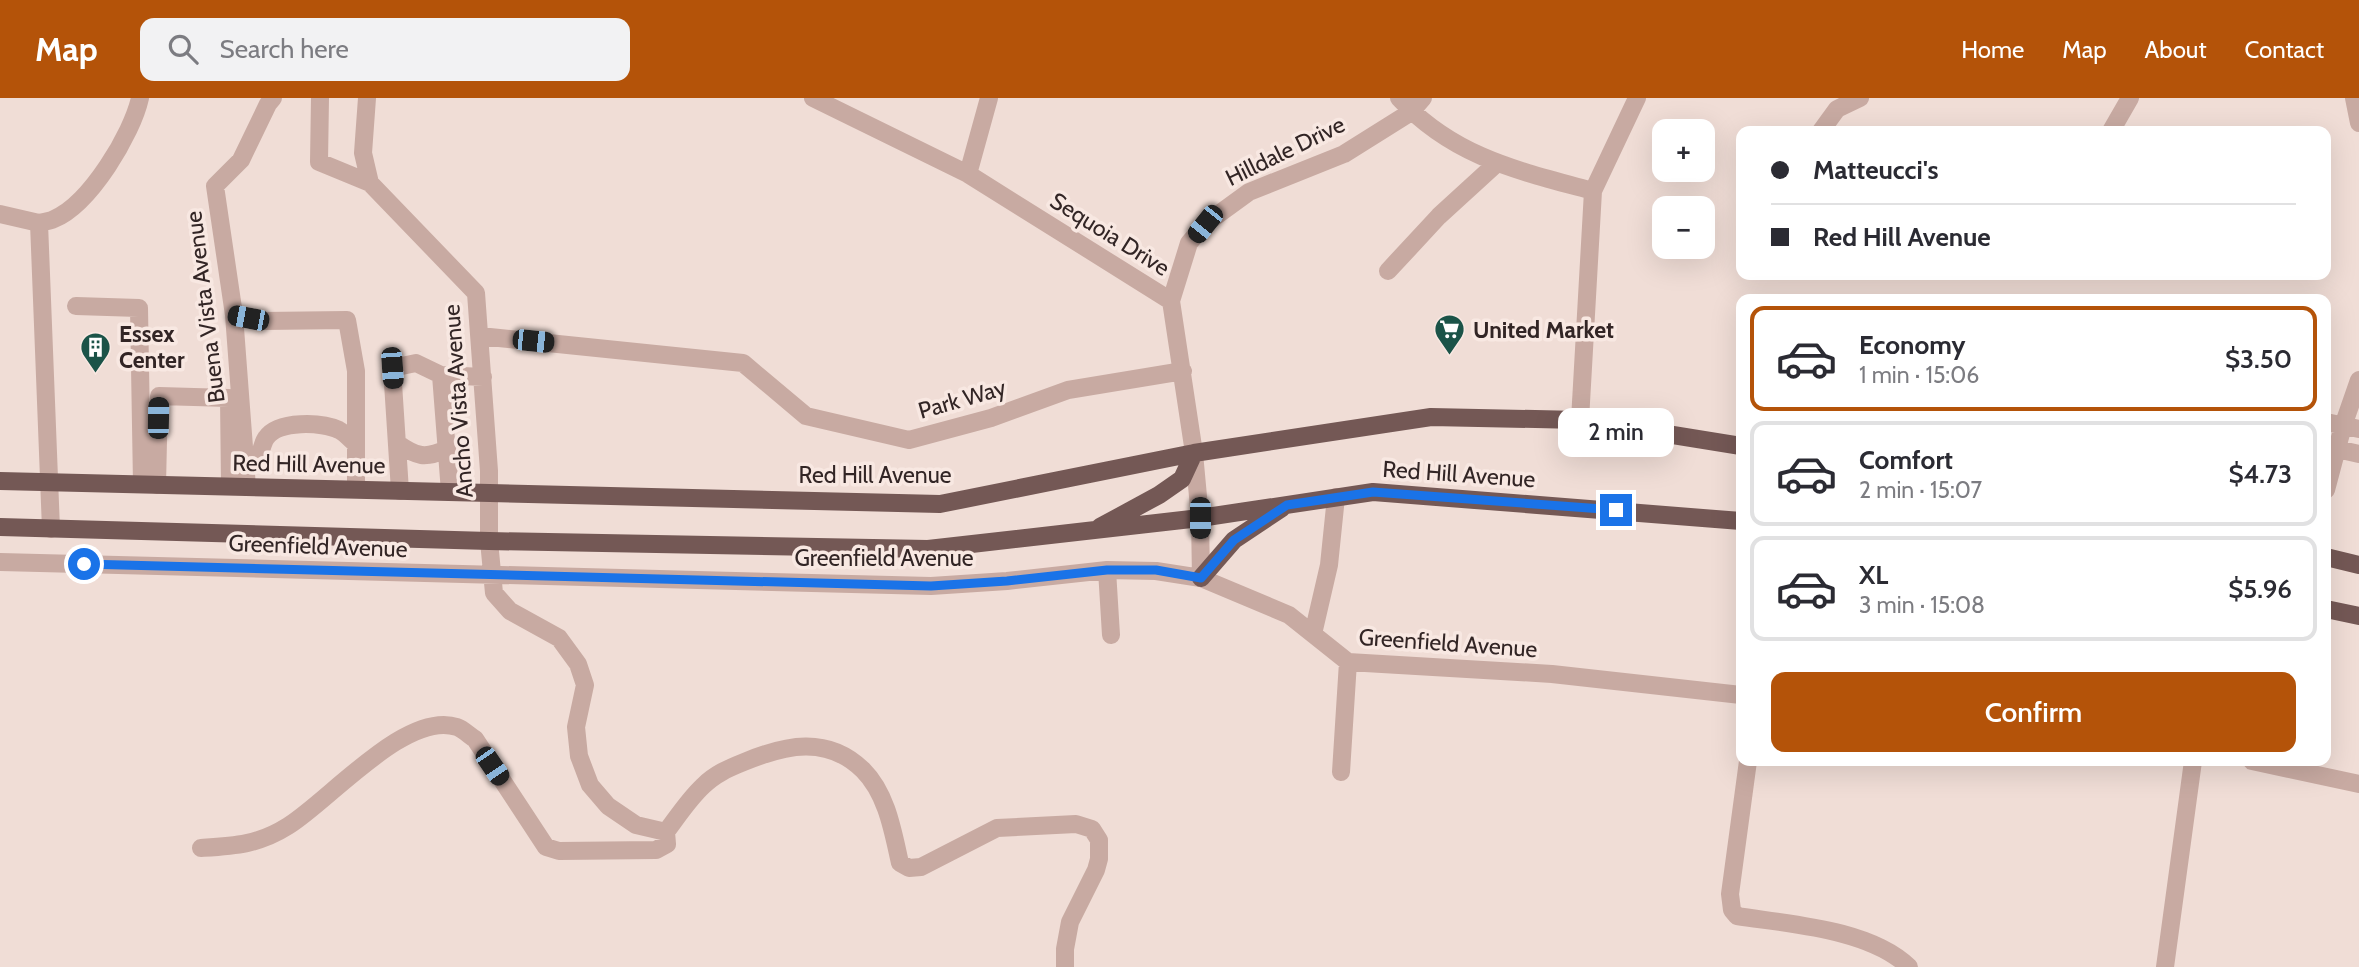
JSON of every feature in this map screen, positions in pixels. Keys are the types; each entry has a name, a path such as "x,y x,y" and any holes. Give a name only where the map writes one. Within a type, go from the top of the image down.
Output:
{"main road":[{"name":"Red Hill Avenue","path":"0,481 940,504 1194,453 1430,417 1580,420 1736,445"},
{"path":"1094,531 1182,479 1194,453"},
{"name":"Red Hill Avenue","path":"0,527 489,541 929,549 1200,518 1373,492 1736,521"},
{"path":"1201,578 1234,540 1287,505"},
{"path":"2331,558 2359,565"},
{"path":"2331,610 2359,616"}],"street":[{"path":"0,214 39,223 55,219 76,204 97,181 127,136 140,98"},
{"name":"Buena Vista Avenue","path":"238,487 246,456 234,315 215,186 241,160 273,98"},
{"path":"320,98 319,162 370,183"},
{"path":"367,98 363,153 370,183"},
{"name":"Sequoia Drive","path":"813,98 968,174 1171,301 1194,453 1200,518 1201,578"},
{"path":"968,174 989,98"},
{"path":"1399,98 1417,105 1462,149 1505,166 1593,191"},
{"path":"1580,420 1593,191 1637,98"},
{"path":"1825,126 1837,109 1860,98"},
{"path":"2114,126 2130,98"},
{"path":"2354,98 2359,123"},
{"name":"Hilldale Drive","path":"1171,301 1189,243 1205,224 1250,192 1344,154 1417,105"},
{"path":"1388,271 1439,216 1505,166"},
{"name":"Ancho Vista Avenue","path":"370,183 476,293 491,493 491,575"},
{"path":"39,223 51,528"},
{"path":"76,306 139,308 149,484"},
{"path":"234,315 263,321 347,320 356,372 356,489"},
{"name":"Park Way","path":"480,336 743,363 806,416 909,440 991,418 1068,390 1183,371"},
{"path":"400,491 392,368 416,363 441,375 483,377"},
{"path":"441,375 450,492"},
{"path":"2331,471 2359,380"},
{"path":"149,484 159,396 217,397 229,398 238,487"},
{"path":"246,456 260,453 266,437 278,428 301,424 323,425 341,431 356,444"},
{"path":"397,443 420,456 432,456 447,449"},
{"path":"2337,449 2359,454"},
{"path":"1312,634 1329,565 1336,497"},
{"name":"Greenfield Avenue","path":"0,562 931,586 1107,570 1156,570 1201,578 1289,615 1348,662 1552,674 1736,694"},
{"path":"1107,570 1111,635"},
{"path":"491,575 494,593 510,611 559,638 578,664 585,685 576,727 579,756 590,785 608,806 636,825 667,832"},
{"path":"1341,772 1348,662"},
{"path":"201,848 248,845 286,827 404,735 432,726 457,727 475,739 547,847 559,851 656,850 667,844 667,832 703,786 721,772 766,753 790,747 816,747 838,751 864,771 881,798 893,828 900,863 909,868 921,867 997,828 1076,824 1092,829 1100,840 1099,859 1070,922 1065,967"},
{"path":"1747,766 1730,894 1732,910 1737,916 1835,932 1873,944 1909,967"},
{"path":"2165,967 2192,766"},
{"path":"2275,766 2359,784"}],"place":[{"name":"United Market","path":"1450,357"},
{"name":"Essex Center","path":"96,374"}],"route":[{"path":"84,564 931,586 1107,570 1156,570 1201,578 1234,540 1287,505 1373,492 1616,510"}]}
